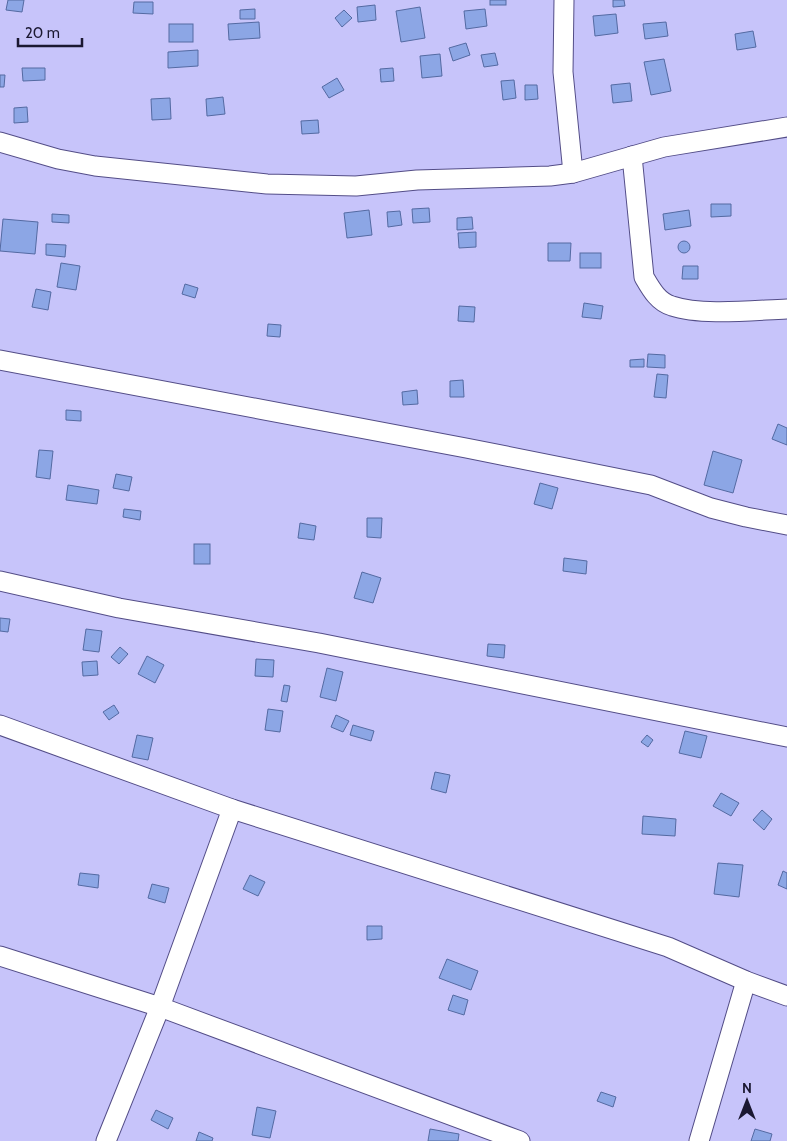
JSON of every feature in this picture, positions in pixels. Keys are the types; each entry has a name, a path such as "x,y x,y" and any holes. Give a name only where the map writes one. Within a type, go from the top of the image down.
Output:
{"street":[{"path":"564,0 563,72 573,173"},
{"path":"0,142 58,159 95,166 267,184 356,186 426,180 550,176 573,173 664,146 787,127"},
{"path":"632,156 644,277 654,294 671,306 700,311 787,309"},
{"path":"0,360 447,444 651,485 711,508 787,526"},
{"path":"0,581 119,608 319,643 787,737"},
{"path":"0,725 232,809 668,947 746,981 787,996"},
{"path":"106,1141 160,1007 232,809"},
{"path":"0,956 160,1007 520,1141"},
{"path":"699,1141 746,981"}],"building":[{"path":"8,0 24,0 22,12 6,10"},
{"path":"490,0 506,0 506,5 490,5"},
{"path":"613,0 624,0 625,6 613,7"},
{"path":"134,2 153,2 153,14 133,13"},
{"path":"375,5 376,20 358,22 357,7"},
{"path":"420,7 425,38 401,42 396,11"},
{"path":"255,9 255,19 240,19 240,10"},
{"path":"485,9 487,26 466,29 464,11"},
{"path":"344,10 352,18 342,27 335,18"},
{"path":"616,14 618,33 595,36 593,16"},
{"path":"259,22 260,38 229,40 228,24"},
{"path":"666,22 668,36 645,39 643,24"},
{"path":"169,24 193,24 193,42 169,42"},
{"path":"753,31 756,47 737,50 735,34"},
{"path":"466,43 470,55 453,61 449,48"},
{"path":"198,50 198,66 168,68 168,52"},
{"path":"495,53 498,65 484,67 481,55"},
{"path":"440,54 442,76 422,78 420,56"},
{"path":"664,59 671,91 651,95 644,62"},
{"path":"22,68 45,68 45,80 23,81"},
{"path":"393,68 394,81 381,82 380,69"},
{"path":"0,75 5,75 4,87 0,87"},
{"path":"337,78 344,90 329,98 322,87"},
{"path":"514,80 516,98 503,100 501,81"},
{"path":"630,83 632,101 613,103 611,85"},
{"path":"525,85 537,85 538,99 525,100"},
{"path":"223,97 225,114 207,116 206,99"},
{"path":"170,98 171,119 152,120 151,99"},
{"path":"27,107 28,122 14,123 14,108"},
{"path":"318,120 319,133 302,134 301,121"},
{"path":"711,204 731,204 731,216 711,217"},
{"path":"429,208 430,222 413,223 412,209"},
{"path":"369,210 372,235 347,238 344,213"},
{"path":"689,210 691,226 665,230 663,214"},
{"path":"400,211 402,225 388,227 387,212"},
{"path":"52,214 69,215 69,223 52,222"},
{"path":"472,217 473,229 457,230 457,218"},
{"path":"3,219 38,222 35,254 0,251"},
{"path":"476,232 476,247 459,248 458,233"},
{"path":"684,241 690,247 684,253 678,247"},
{"path":"548,243 571,243 570,261 548,261"},
{"path":"46,244 66,245 65,257 46,255"},
{"path":"580,253 601,253 601,268 580,268"},
{"path":"61,263 80,266 76,290 57,287"},
{"path":"683,266 698,266 698,279 682,279"},
{"path":"185,284 198,288 195,298 182,294"},
{"path":"36,289 51,292 48,310 32,307"},
{"path":"584,303 603,306 601,319 582,317"},
{"path":"459,306 475,307 474,322 458,321"},
{"path":"268,324 281,325 280,337 267,336"},
{"path":"648,354 665,355 665,368 647,367"},
{"path":"644,359 644,367 630,367 630,360"},
{"path":"657,374 668,375 666,398 654,397"},
{"path":"463,380 464,397 450,397 450,381"},
{"path":"417,390 418,404 403,405 402,392"},
{"path":"66,410 81,411 81,421 66,420"},
{"path":"778,424 787,428 787,445 772,439"},
{"path":"39,450 53,451 50,479 36,477"},
{"path":"713,451 742,460 733,493 704,485"},
{"path":"116,474 132,477 129,491 113,488"},
{"path":"540,483 558,488 552,509 534,504"},
{"path":"68,485 99,490 97,504 66,500"},
{"path":"124,509 141,511 140,520 123,517"},
{"path":"367,518 382,518 381,538 367,537"},
{"path":"300,523 316,526 314,540 298,538"},
{"path":"194,544 210,544 210,564 194,564"},
{"path":"564,558 587,561 586,574 563,571"},
{"path":"362,572 381,578 373,603 354,598"},
{"path":"0,618 10,619 8,632 0,631"},
{"path":"86,629 102,631 99,652 83,650"},
{"path":"488,644 505,645 504,658 487,656"},
{"path":"120,647 128,654 119,664 111,657"},
{"path":"147,656 164,665 155,683 138,674"},
{"path":"256,659 274,660 273,677 255,676"},
{"path":"97,661 98,675 83,676 82,662"},
{"path":"327,668 343,672 336,701 320,697"},
{"path":"284,685 290,686 287,702 281,701"},
{"path":"114,705 119,713 109,720 103,712"},
{"path":"268,709 283,711 280,732 265,730"},
{"path":"336,715 349,721 343,732 331,727"},
{"path":"353,725 374,731 371,741 350,735"},
{"path":"685,731 707,736 701,758 679,753"},
{"path":"137,735 153,738 148,760 132,757"},
{"path":"647,735 653,740 648,747 641,742"},
{"path":"435,772 450,775 446,793 431,789"},
{"path":"721,793 739,803 731,816 713,806"},
{"path":"762,810 772,819 764,830 753,820"},
{"path":"643,816 676,819 675,836 642,834"},
{"path":"718,863 743,865 739,897 714,894"},
{"path":"783,871 787,873 787,889 778,885"},
{"path":"80,873 99,875 98,888 78,885"},
{"path":"250,875 265,882 258,896 243,889"},
{"path":"152,884 169,888 165,903 148,898"},
{"path":"367,926 382,926 382,939 367,940"},
{"path":"447,959 478,971 471,990 439,978"},
{"path":"453,995 468,1000 464,1015 448,1010"},
{"path":"601,1092 616,1097 613,1107 597,1101"},
{"path":"257,1107 276,1111 270,1138 252,1135"},
{"path":"156,1110 173,1118 168,1129 151,1120"},
{"path":"430,1129 459,1134 458,1141 428,1141"},
{"path":"755,1129 772,1134 770,1141 751,1141"},
{"path":"199,1132 213,1138 212,1141 196,1141"}]}
